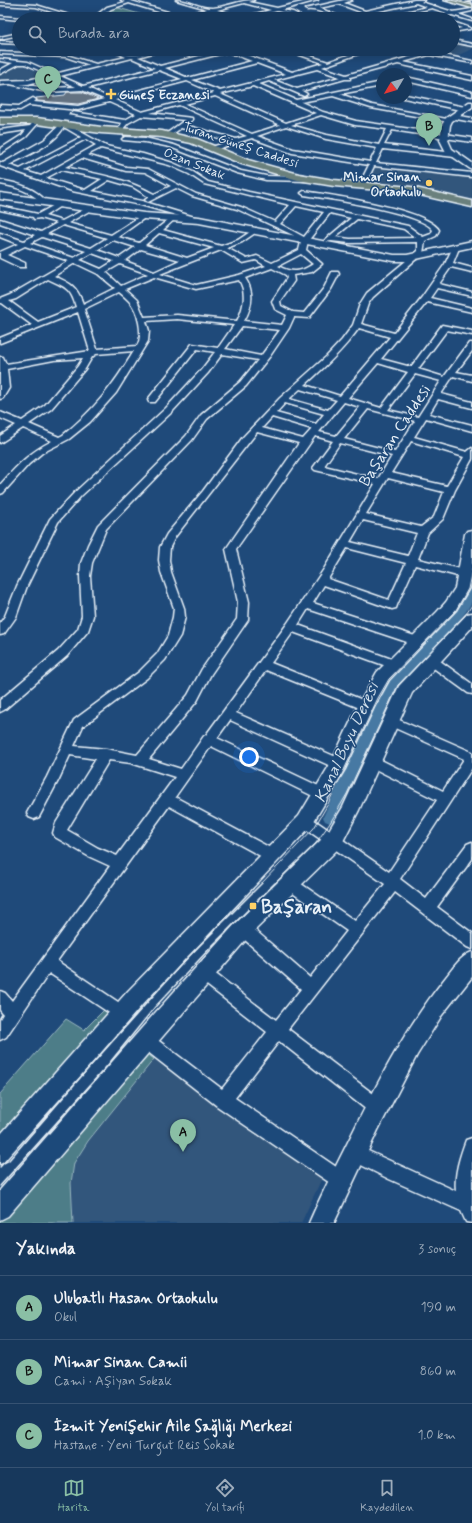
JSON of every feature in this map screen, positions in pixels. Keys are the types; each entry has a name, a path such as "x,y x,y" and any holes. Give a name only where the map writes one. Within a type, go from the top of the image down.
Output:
{"main road":[{"path":"447,0 472,4"},
{"path":"464,0 472,4"},
{"path":"468,106 451,119 445,135 445,144 455,155 472,167"},
{"name":"Turan Güneş Caddesi","path":"0,121 35,124 63,124 97,129 168,135 214,148 258,166 308,179 362,186 411,190 472,204"},
{"path":"0,196 144,216 198,220 256,230 304,246 322,245 394,258 418,256 472,244"},
{"path":"0,1208 243,929 289,883 318,831 322,794 339,764 366,706 383,676 451,606 462,588 472,534"},
{"path":"0,1152 122,1013 273,856 318,831 350,810 405,690 414,678 472,618"},
{"path":"321,1223 355,1152 409,1048 425,1023 472,961"}],"street":[{"path":"178,0 220,12"},
{"path":"238,0 288,12"},
{"path":"204,12 252,0"},
{"path":"268,12 316,0"},
{"path":"296,12 350,0"},
{"path":"339,2 366,12 422,0"},
{"path":"104,12 109,8 127,1 164,12"},
{"path":"415,1 445,12"},
{"path":"0,4 36,6 56,12"},
{"path":"410,12 432,7"},
{"path":"314,8 325,12"},
{"path":"460,12 472,10"},
{"path":"0,17 12,18"},
{"path":"460,17 472,20"},
{"path":"460,26 468,29 461,30"},
{"path":"461,30 472,32"},
{"path":"0,32 10,36"},
{"path":"0,38 10,36"},
{"path":"0,42 12,43"},
{"path":"460,42 472,45"},
{"path":"0,53 12,54"},
{"path":"456,59 467,54"},
{"path":"0,72 28,56"},
{"path":"66,56 80,59 97,66"},
{"path":"0,84 28,82 136,56"},
{"path":"12,84 47,90 83,88 205,56"},
{"path":"244,56 292,74"},
{"path":"306,56 327,63"},
{"path":"122,128 126,122 142,114 292,74 350,56"},
{"path":"298,91 420,56"},
{"path":"442,56 472,62"},
{"path":"132,57 287,124 325,137 381,146 455,155"},
{"path":"0,60 26,63 142,114 190,119 168,135"},
{"path":"28,103 78,108 258,61"},
{"path":"398,63 472,78"},
{"path":"316,67 353,80"},
{"path":"420,72 427,69"},
{"path":"270,80 314,98"},
{"path":"412,80 472,94"},
{"path":"359,82 376,88"},
{"path":"254,84 321,113 347,121 472,140"},
{"path":"294,102 376,85"},
{"path":"0,107 20,108 47,90"},
{"path":"334,94 371,106 451,119 472,120"},
{"path":"412,97 468,106"},
{"path":"180,104 271,144 292,151 372,164 472,176"},
{"path":"78,108 72,115 126,122"},
{"path":"214,148 321,113"},
{"path":"0,132 35,124"},
{"path":"0,152 15,143 35,124"},
{"path":"2,164 47,140 62,129 63,124"},
{"name":"Ozan Sokak","path":"63,124 101,145 171,164 191,173 206,183 217,186 254,205 294,204 357,216 406,227 422,240"},
{"path":"181,126 236,141"},
{"path":"362,186 390,128"},
{"path":"145,140 154,137 155,133"},
{"path":"20,171 85,137"},
{"path":"125,139 145,140 172,146 239,172 266,178 308,179"},
{"path":"42,178 101,145"},
{"path":"82,156 126,169 142,169 194,195 229,204 254,205 275,226 295,234 318,264 309,270 289,274 257,258 246,261 222,248 158,231"},
{"path":"2,164 85,192 142,204 198,220"},
{"path":"59,168 108,178 135,186 154,197"},
{"path":"85,192 108,178"},
{"path":"0,182 19,185 36,193 44,202"},
{"path":"142,204 175,186"},
{"path":"304,193 366,203 424,221 435,227 436,232 434,235 422,240 350,241 330,239"},
{"path":"0,236 60,204"},
{"path":"275,226 294,204"},
{"path":"0,208 39,216 187,260"},
{"path":"1,255 25,244 89,209"},
{"path":"0,221 20,226 121,260 166,279 198,287 272,266 304,246 328,211"},
{"path":"2,300 13,297 92,250 144,216"},
{"path":"322,245 357,216"},
{"path":"101,272 142,246 172,218"},
{"path":"81,234 88,230"},
{"path":"0,341 80,308 187,260 240,241 256,230"},
{"path":"0,236 73,260 101,272 135,303 142,319 145,336 140,348 113,391 87,420 71,433 34,456 0,491"},
{"path":"50,252 74,238"},
{"path":"34,813 53,779 76,727 82,719 143,676 167,649 174,636 179,617 179,608 166,572 164,560 165,547 177,529 206,493 240,446 283,400 338,350 356,325 364,304 370,295 418,256 421,252 422,240"},
{"path":"140,760 193,698 206,672 242,620 244,605 240,582 232,562 231,549 314,430 376,360 425,299 449,264 454,248"},
{"path":"1,255 22,265"},
{"path":"449,264 472,270"},
{"path":"289,274 291,278 290,282 282,288 276,301 278,307 291,314 306,316 327,289 335,274"},
{"path":"48,276 68,285 76,294 92,354"},
{"path":"0,631 10,617 22,586 54,521 78,494 169,410 220,351 240,323 246,308 248,296 246,286 240,276"},
{"path":"434,285 472,294"},
{"path":"425,299 472,310"},
{"path":"2,300 38,326"},
{"path":"0,707 48,668 86,627 88,611 86,568 93,543 102,527 189,438 204,417 243,384 264,359 285,328 291,314"},
{"path":"142,319 177,317 285,328"},
{"path":"356,325 396,336"},
{"path":"383,411 446,327 472,333"},
{"name":"Başaran Caddesi","path":"0,1032 6,1013 47,963 120,864 208,739 291,627 345,544 382,478 449,376 472,345"},
{"path":"152,400 195,346 264,359"},
{"path":"0,396 5,388 2,367 54,358 140,348"},
{"path":"0,440 48,407 92,354"},
{"path":"376,360 414,371 472,378"},
{"path":"298,386 341,400 383,411 472,428"},
{"path":"437,396 472,405"},
{"path":"283,400 328,413"},
{"path":"366,406 338,440 318,468 450,490"},
{"path":"270,414 338,440 397,455"},
{"path":"0,415 24,424 58,440"},
{"path":"256,429 305,442"},
{"path":"322,581 392,605 423,531 438,520 450,490 471,453 409,438"},
{"path":"360,516 423,531"},
{"path":"345,544 465,574"},
{"path":"305,604 418,641"},
{"path":"291,627 393,664"},
{"path":"432,661 472,690"},
{"path":"264,664 366,706"},
{"path":"227,714 339,764"},
{"path":"223,1100 393,882 445,798 472,758 390,722"},
{"path":"208,739 322,794"},
{"path":"67,750 106,754 140,760 183,775"},
{"path":"106,754 60,831 63,836 120,864"},
{"path":"372,762 445,798"},
{"path":"166,798 273,856"},
{"path":"318,831 393,882 472,942"},
{"path":"428,908 472,848"},
{"path":"289,883 357,930"},
{"path":"243,929 311,988"},
{"path":"47,963 122,1013"},
{"path":"204,974 378,1108"},
{"path":"0,998 6,1013"},
{"path":"145,1040 223,1100 342,1181"},
{"path":"470,1211 464,1192 463,1180 465,1167 472,1146"},
{"path":"355,1152 470,1211"}],"shaded area":[{"path":"460,44 472,47 472,49 460,54"},
{"path":"17,65 22,65 48,76 25,82 0,82 0,74"},
{"name":"Mimar Sinan Ortaokulu","path":"376,165 472,178 472,200 420,187 368,182"},
{"path":"154,1059 322,1178 301,1223 73,1223 71,1183 74,1163 88,1141"}],"green space":[{"path":"115,7 132,12 106,12"},
{"path":"106,1008 116,1015 0,1145 0,1094 66,1019 84,1030"},
{"path":"141,1050 154,1059 88,1141 74,1163 71,1183 73,1223 0,1223 0,1218"}],"building":[{"path":"67,92 82,92 98,99 78,104 37,101 36,98 65,95"}],"waterway":[{"name":"Kanal Boyu Deresi","path":"330,817 392,684 449,625 463,607 472,591"}],"tram line":[{"path":"450,0 472,5"},
{"path":"261,884 314,828 328,804 378,698 389,679 456,610 468,589 472,570"},
{"path":"274,884 316,843 330,823 347,794 398,685 465,616 472,605"},
{"path":"0,1167 186,959 261,884"},
{"path":"0,1186 107,1066 155,1007 213,945 274,884"}],"place":[{"name":"Güneş Eczanesi","path":"111,94"},
{"name":"İzmit Yenişehir Aile Sağlığı Merkezi","path":"48,99"},
{"name":"Mimar Sinan Camii","path":"429,146"},
{"name":"Mimar Sinan Ortaokulu","path":"429,183"},
{"name":"Başaran","path":"253,906"},
{"name":"Ulubatlı Hasan Ortaokulu","path":"183,1152"}]}
